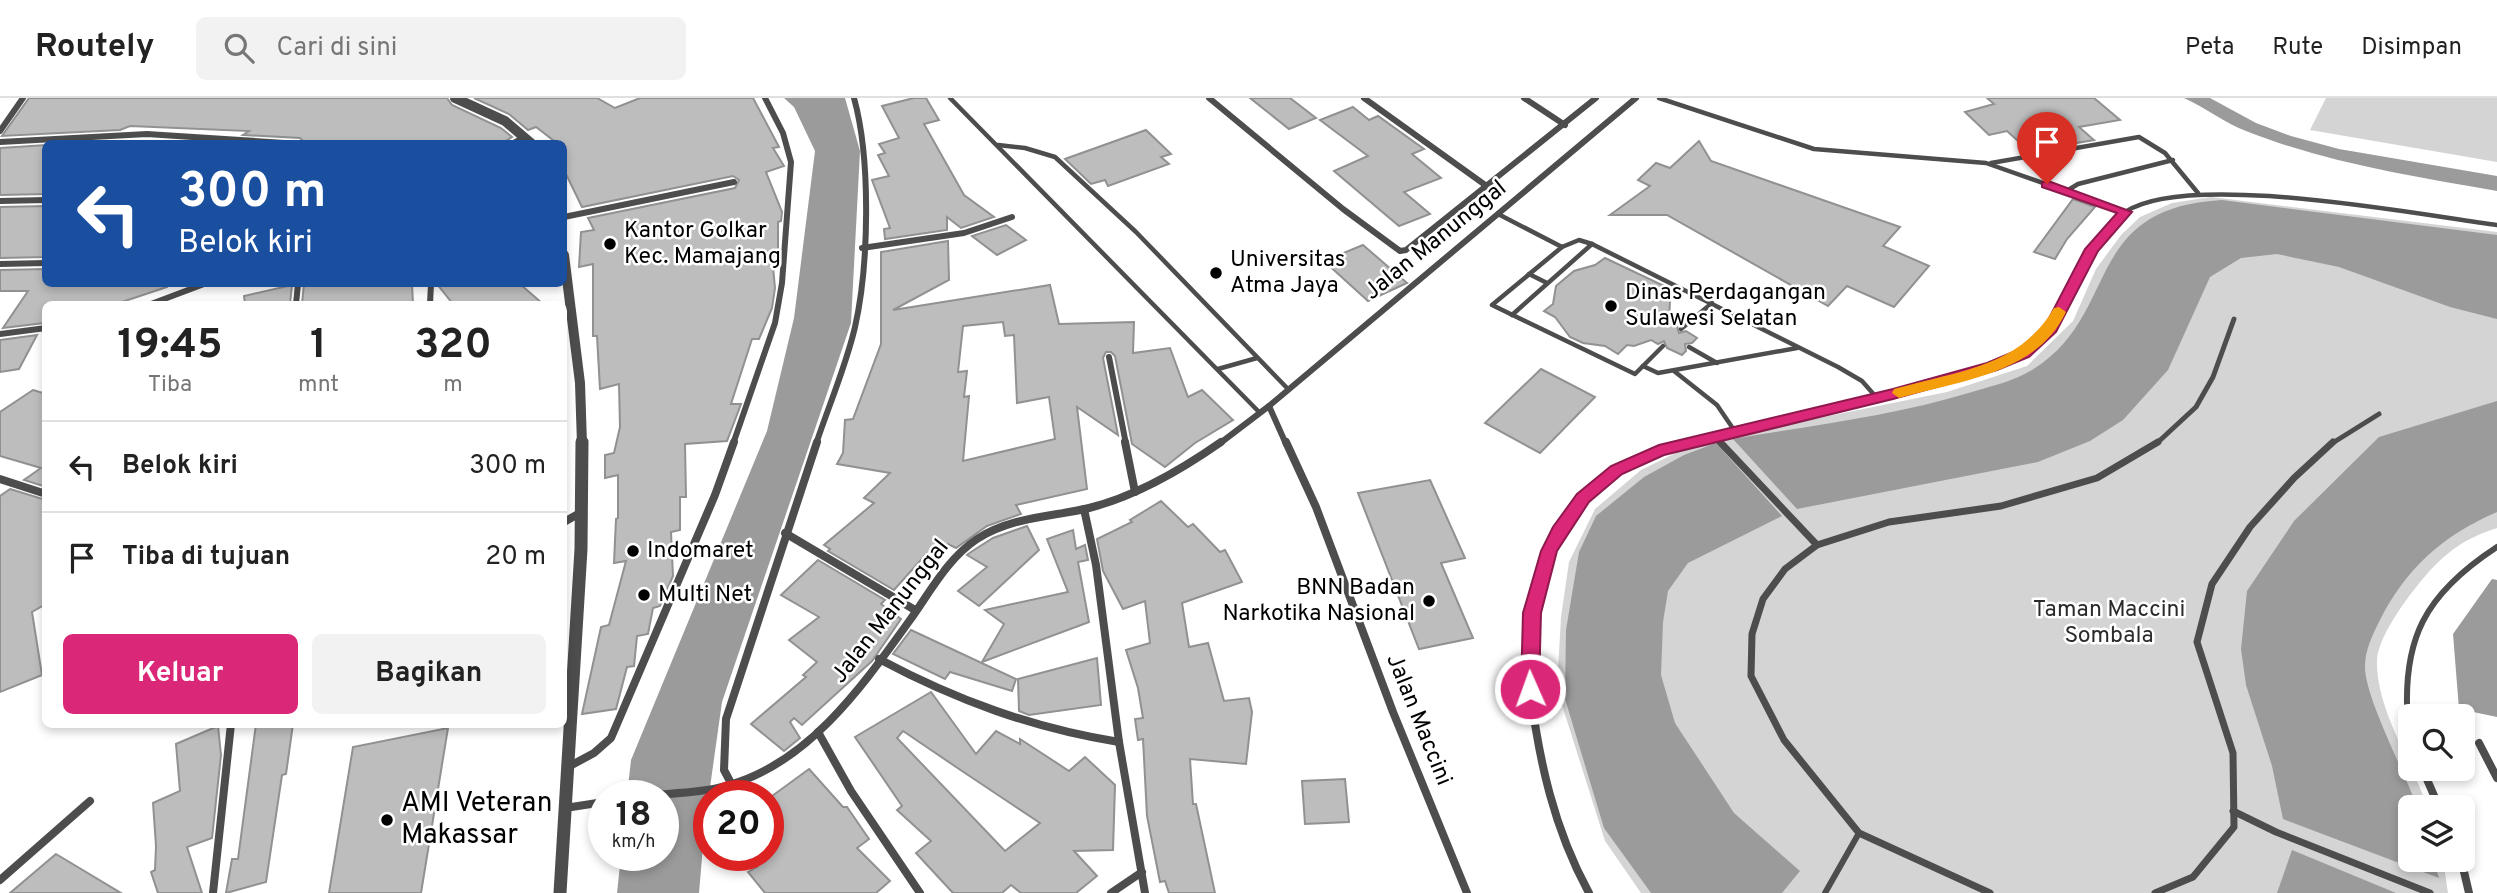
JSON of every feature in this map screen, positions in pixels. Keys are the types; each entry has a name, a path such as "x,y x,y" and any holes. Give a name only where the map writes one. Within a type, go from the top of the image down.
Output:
{"street":[{"path":"0,131 23,98"},
{"path":"455,98 505,121 529,140"},
{"path":"565,769 594,753 611,738 715,495 775,323 782,283 791,162 783,133 765,98"},
{"path":"729,780 724,770 726,719 785,533 851,340 862,248 865,145 854,98"},
{"path":"1209,98 1343,209 1394,248 1406,250 1596,98"},
{"path":"1364,98 1488,187"},
{"path":"1524,98 1564,125"},
{"name":"Jalan Manunggal","path":"743,780 778,764 818,732 879,659 953,560 974,539 996,527 1021,519 1084,509 1135,492 1199,455 1269,406 1500,215 1636,98"},
{"path":"0,142 147,134 239,140"},
{"path":"567,216 734,182"},
{"path":"0,201 42,200"},
{"path":"862,248 964,233 1012,217"},
{"path":"0,264 42,263"},
{"path":"560,893 565,769 581,549 583,462 580,383 567,279"},
{"path":"170,301 198,287"},
{"path":"1990,893 1859,833 1784,740 1751,676 1752,634 1763,599 1785,569 1817,545 1889,522 2001,506 2097,478 2153,446 2196,407 2213,377 2234,319"},
{"path":"0,334 42,329"},
{"path":"1109,357 1135,492"},
{"name":"Jalan Maccini","path":"1269,406 1316,507 1393,712 1468,893"},
{"path":"2155,893 2193,877 2234,827 2233,753 2197,642 2213,584 2250,527 2294,478 2338,437 2379,414"},
{"path":"1714,435 1817,545"},
{"path":"0,479 42,493"},
{"path":"1084,509 1096,565 1119,742 1145,893"},
{"path":"567,520 580,513"},
{"path":"785,533 915,610"},
{"path":"879,659 1000,717 1076,736 1119,742"},
{"path":"1530,689 1545,784 1568,851 1589,893"},
{"path":"213,893 231,728"},
{"path":"818,732 851,791 920,893"},
{"path":"2479,743 2497,778"},
{"path":"0,880 90,801"},
{"path":"565,808 588,804"},
{"path":"2234,811 2276,832 2430,893"},
{"path":"1111,893 1142,872"},
{"path":"2464,872 2469,893"}],"lane":[{"path":"950,98 1260,412"},
{"path":"1659,98 1814,149 1988,163 2138,136 2154,143 2173,160 2198,193"},
{"path":"998,145 1025,148 1055,157 1136,232 1287,389"},
{"path":"2065,192 2078,184 2173,160"},
{"path":"1988,163 2126,212"},
{"path":"1530,689 1529,644 1536,592 1549,551 1570,514 1599,483 1616,470 1659,450 1877,398 1992,367 2024,353 2051,329 2092,249 2126,212 2174,196 2198,193 2331,203 2497,225"},
{"path":"1500,215 1562,247"},
{"path":"1663,346 1635,374 1492,305 1562,247 1579,240 1712,303 1862,381 1877,398"},
{"path":"1512,315 1592,244"},
{"path":"1529,274 1547,283"},
{"path":"1681,329 1712,303"},
{"path":"1689,347 1718,363"},
{"path":"1643,366 1658,373 1798,348"},
{"path":"1218,369 1257,358"},
{"path":"1674,371 1717,405 1734,430"},
{"path":"2408,704 2406,671 2419,623 2441,589 2497,547"},
{"path":"1825,893 1859,833"}],"green space":[{"path":"2326,98 2497,98 2497,162 2310,130"},
{"name":"Taman Maccini Sombala","path":"2211,197 2497,232 2497,528 2462,544 2443,558 2426,576 2392,622 2381,643 2377,661 2382,698 2398,738 2398,781 2417,781 2423,795 2398,795 2398,872 2445,872 2448,893 1641,893 1605,841 1557,689 1561,617 1569,562 1595,509 1641,470 1684,449 1749,432 1947,392 2027,366 2073,321 2096,269 2121,235 2140,217 2172,203"}],"shaded area":[{"path":"784,98 845,98 860,151 851,323 722,702 711,780 693,780 693,871 701,871 699,893 617,893 619,871 679,871 679,780 629,780 631,760 767,431 794,318 815,151 794,107"},
{"path":"2184,98 2210,98 2256,123 2339,149 2497,176 2497,191 2307,152 2238,128"},
{"path":"2222,200 2497,235 2497,319 2450,307 2339,267 2277,254 2241,258 2210,277 2168,370 2123,420 2090,441 2038,462 1797,509 1733,439 1913,408 2025,374 2060,347 2080,321 2123,243 2145,222 2177,207"},
{"path":"2497,401 2497,512 2459,531 2414,570 2389,603 2369,643 2365,661 2371,697 2398,762 2398,781 2406,781 2412,795 2398,795 2398,862 2283,819 2272,766 2246,685 2241,649 2247,591 2294,521 2379,437"},
{"path":"1716,443 1782,516 1688,563 1668,591 1663,622 1661,675 1675,723 1734,813 1800,871 1782,893 1651,893 1604,828 1565,699 1566,630 1579,552 1596,516 1644,477 1684,455"},
{"path":"2492,579 2497,580 2497,717 2475,712 2475,704 2459,704 2453,634"},
{"path":"2292,850 2396,893 2277,893"},
{"path":"2423,872 2437,872 2439,878"}],"building":[{"path":"29,98 447,98 452,105 501,128 512,137 507,140 302,140 243,135 249,131 130,126 120,130 2,136"},
{"path":"474,98 597,98 615,108 640,98 753,98 779,147 773,148 784,166 766,172 782,212 781,221 778,222 778,255 772,256 775,288 772,308 759,339 752,339 731,404 741,404 727,441 685,444 686,497 680,497 680,530 671,532 673,576 660,606 653,608 648,634 637,636 634,666 627,667 616,709 582,714 601,627 609,625 626,561 614,563 618,475 605,478 605,455 614,453 620,427 619,384 600,389 597,336 593,336 593,264 579,267 581,232 594,230 588,218 735,188 739,180 733,176 582,207 567,176 567,140 553,140 536,127 528,130 509,114"},
{"path":"914,98 926,98 939,120 924,124 964,195 994,217 961,228 947,217 947,230 885,239 884,229 890,228 872,180 889,176 878,155 885,153 879,144 899,138 882,106"},
{"path":"1250,98 1290,98 1316,118 1289,129"},
{"path":"1987,98 2094,98 2120,120 2079,127 2094,140 2029,151 2007,131 1989,135 1965,112 1994,104"},
{"path":"1353,107 1369,120 1378,116 1424,149 1412,154 1441,178 1404,192 1430,214 1399,226 1334,171 1368,156 1320,120"},
{"path":"1146,130 1171,154 1161,157 1169,164 1108,186 1105,180 1091,184 1065,159"},
{"path":"1699,141 1711,161 1900,227 1883,246 1929,266 1894,307 1847,286 1828,306 1667,215 1610,215 1650,186 1638,180 1656,163 1670,168"},
{"path":"42,145 42,194 0,195 0,148"},
{"path":"2073,199 2095,207 2067,239 2055,259 2034,252"},
{"path":"42,206 42,257 0,258 0,207"},
{"path":"1006,225 1026,240 997,255 972,236"},
{"path":"948,241 949,280 893,310 1050,285 1059,324 1134,322 1133,353 1170,348 1188,397 1202,390 1233,420 1195,443 1165,467 1132,444 1115,356 1106,352 1103,358 1118,435 1077,407 1087,489 1016,505 1021,514 987,526 956,548 948,544 932,557 927,553 894,590 828,551 830,549 824,545 874,503 864,498 890,473 837,464 843,453 845,420 853,419 881,344 881,252","holes":["1003,322 1005,336 1014,335 1017,403 1049,397 1055,439 963,461 969,396 964,397 967,371 958,372 963,326"]},
{"path":"1363,245 1407,283 1368,301 1324,261"},
{"name":"Dinas Perdagangan Sulawesi Selatan","path":"1605,258 1677,292 1670,301 1669,322 1677,326 1679,333 1686,331 1697,338 1692,343 1685,344 1686,351 1682,355 1667,348 1664,341 1658,344 1651,340 1634,346 1627,345 1618,354 1605,346 1583,343 1570,337 1555,317 1544,311 1553,304 1556,286 1574,271 1595,265"},
{"path":"42,269 42,287 167,287 125,301 42,301 42,323 3,328 28,291 0,291 0,270"},
{"path":"292,287 290,301 245,301 244,296"},
{"path":"304,287 412,287 413,301 302,301"},
{"path":"439,287 523,287 540,301 451,301"},
{"path":"37,335 19,369 0,372 0,340"},
{"path":"1541,369 1595,397 1540,453 1485,423"},
{"path":"33,390 42,393 42,486 24,480 41,468 0,456 0,412"},
{"name":"BNN Badan Narkotika Nasional","path":"1430,480 1465,558 1441,563 1473,638 1419,649 1358,493"},
{"path":"10,489 42,499 42,606 32,612 42,675 0,692 0,496"},
{"path":"1161,501 1188,527 1193,524 1220,552 1225,550 1242,582 1182,603 1189,647 1208,643 1224,701 1249,698 1252,712 1246,764 1190,759 1193,804 1196,804 1215,893 1169,893 1165,881 1160,882 1147,816 1143,739 1138,740 1135,719 1143,718 1138,688 1126,650 1150,643 1145,601 1123,609 1103,571 1097,539 1132,522 1130,520"},
{"path":"1027,526 1039,550 979,606 958,591 987,567 967,555 993,538"},
{"path":"1073,530 1076,549 1085,545 1088,560 1078,562 1089,622 982,662 1004,624 985,610 1068,592 1047,539"},
{"path":"818,560 885,600 881,604 901,619 872,661 802,725 794,718 790,722 800,738 784,751 751,724 806,677 803,675 817,662 789,640 819,617 781,595"},
{"path":"911,630 1016,679 1012,691 950,672 945,679 893,654"},
{"path":"1097,658 1101,705 1029,715 1019,711 1018,679"},
{"path":"931,692 976,754 996,731 1020,744 1020,739 1069,771 1085,757 1115,785 1113,850 1074,851 1097,876 1076,893 1021,893 1011,885 1002,893 953,893 916,853 931,841 897,810 902,806 855,737","holes":["903,731 1040,823 1005,851 897,738"]},
{"path":"218,728 221,755 212,838 187,847 202,893 158,893 151,872 155,870 156,846 153,803 180,791 176,744"},
{"path":"255,728 292,728 286,774 282,775 266,882 226,893 232,859 238,859"},
{"name":"AMI Veteran Makassar","path":"448,728 421,893 329,893 353,747"},
{"path":"809,769 843,807 847,807 869,839 857,848 890,881 876,893 765,893 748,872 784,871 784,787"},
{"path":"1345,779 1349,822 1305,824 1302,781"},
{"path":"56,854 121,893 10,893"}],"slow traffic":[{"path":"1899,393 1992,367 2024,353 2051,329 2059,312"}],"place":[{"name":"Kantor Golkar Kec. Mamajang","path":"610,244"},
{"name":"Universitas Atma Jaya","path":"1216,273"},
{"name":"Dinas Perdagangan Sulawesi Selatan","path":"1611,306"},
{"name":"Indomaret","path":"633,551"},
{"name":"Multi Net","path":"644,595"},
{"name":"BNN Badan Narkotika Nasional","path":"1429,601"},
{"name":"AMI Veteran Makassar","path":"387,820"}],"route":[{"path":"1530,689 1528,661 1532,613 1549,551 1558,532 1583,498 1616,470 1659,450 1893,394 1992,367 2024,353 2051,329 2092,249 2126,212 2047,184"}]}
